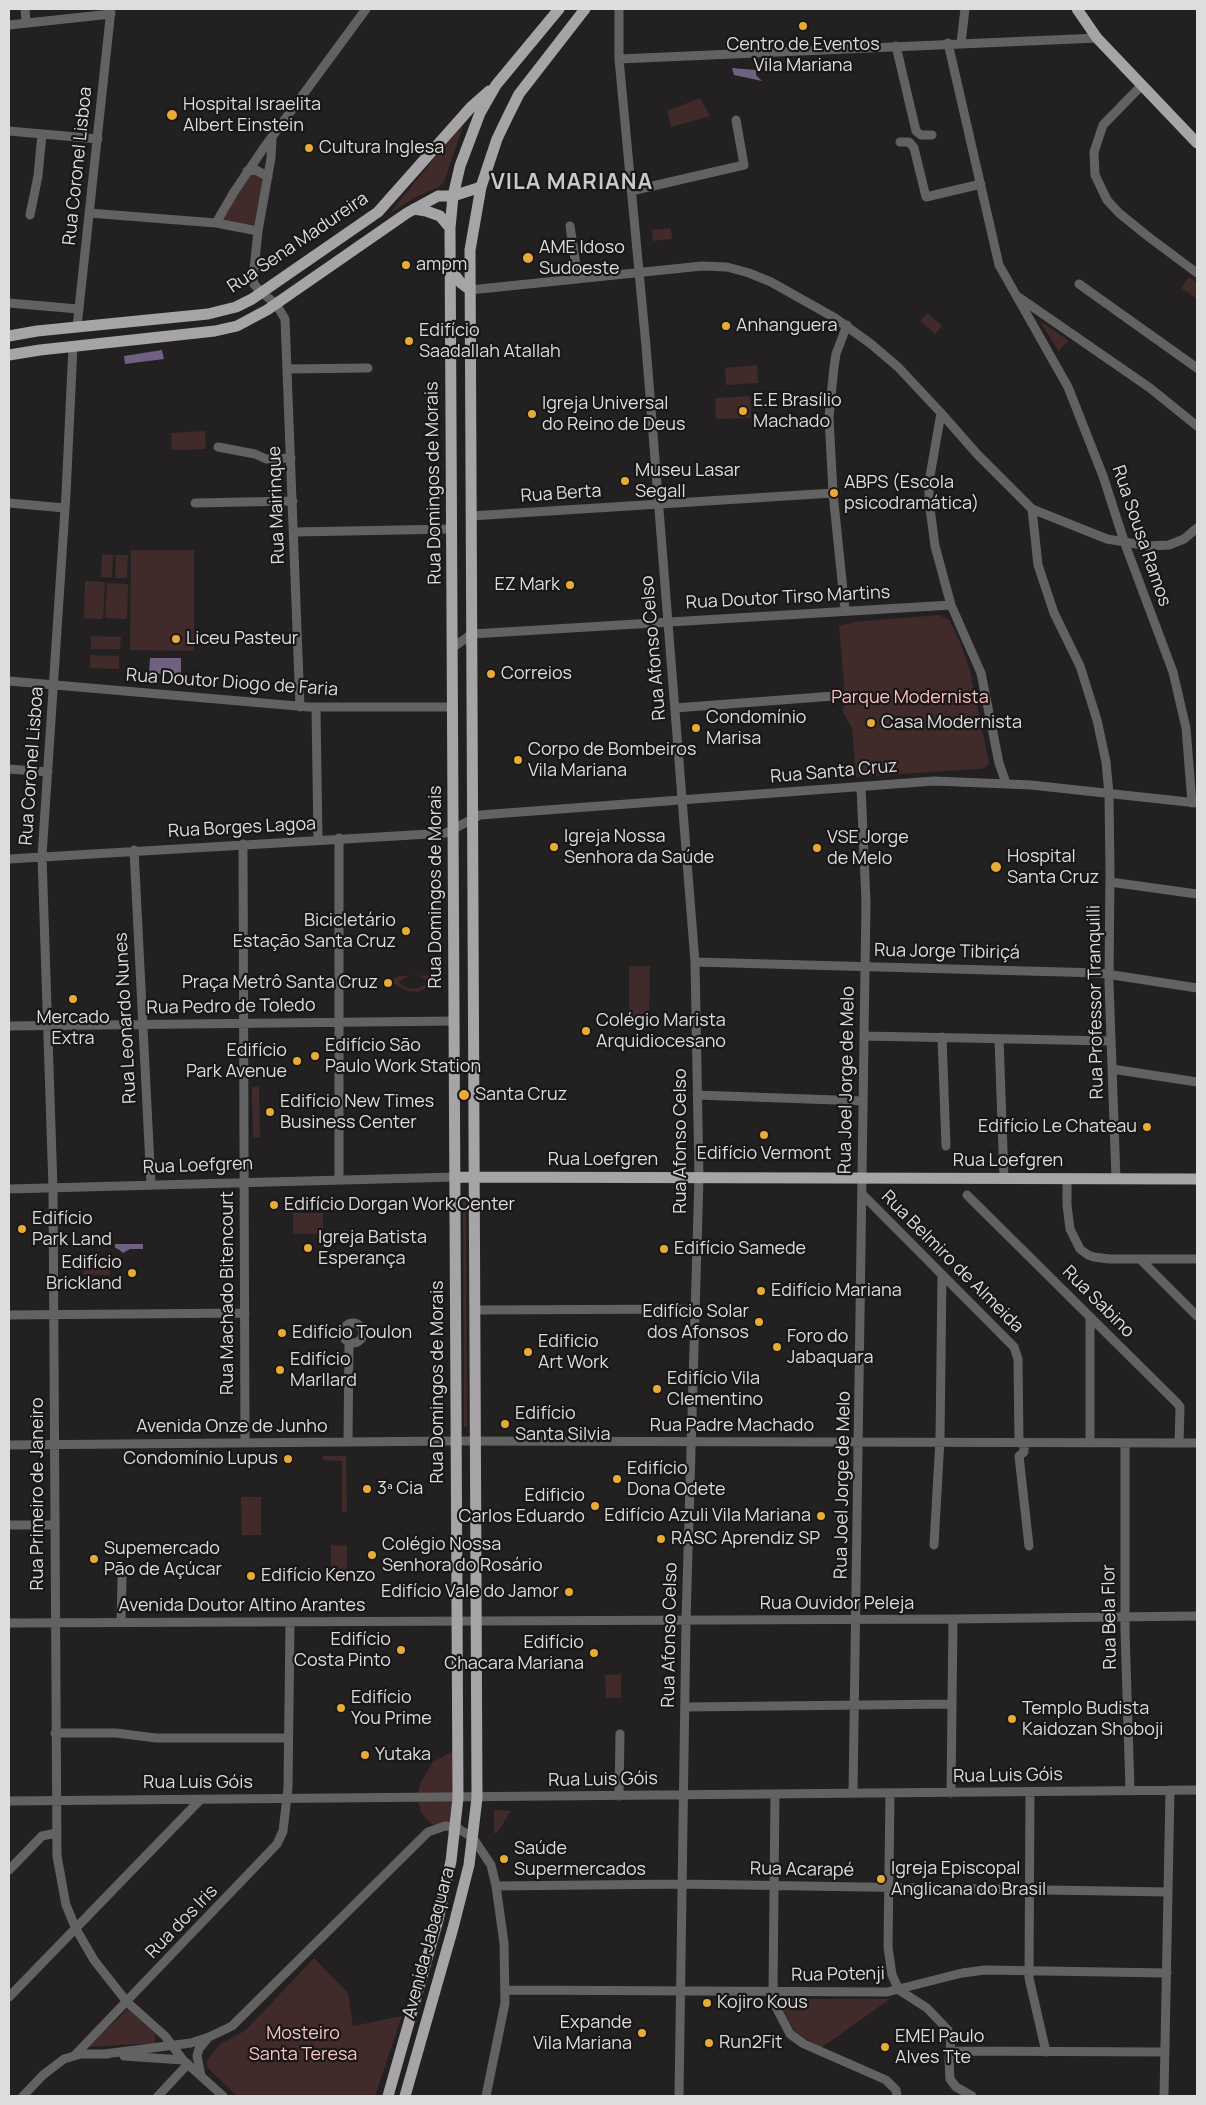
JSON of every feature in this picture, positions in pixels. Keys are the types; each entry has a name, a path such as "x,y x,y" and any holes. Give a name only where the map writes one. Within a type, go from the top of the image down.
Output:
{"main road":[{"name":"Rua Domingos de Morais","path":"458,1798 450,228 453,196 460,166 480,112 496,84 560,9"},
{"name":"Rua Domingos de Morais","path":"477,1798 470,250 481,187 497,139 519,94 585,9"},
{"path":"1077,9 1097,38 1197,143"},
{"name":"Rua Sena Madureira","path":"9,336 222,312 236,307 378,212 472,106 496,84"},
{"name":"Rua Sena Madureira","path":"9,355 73,346 226,330 237,326 276,304 414,209 438,196 453,196 481,187"},
{"path":"414,209 426,210 440,216 450,228"},
{"path":"449,268 461,283 470,290"},
{"name":"Rua Loefgren","path":"455,1177 1197,1179"},
{"name":"Avenida Jabaquara","path":"388,2096 438,1920 451,1861 458,1798"},
{"name":"Avenida Jabaquara","path":"405,2096 469,1865 477,1798"}],"street":[{"path":"25,9 26,23"},
{"path":"216,223 247,171 366,9"},
{"name":"Rua Afonso Celso","path":"619,9 619,59 669,622 695,962 699,1177 684,1707 679,2096"},
{"path":"961,43 965,9"},
{"path":"9,25 111,12"},
{"name":"Rua Coronel Lisboa","path":"76,327 111,12"},
{"path":"619,59 1097,38"},
{"name":"Rua Sousa Ramos","path":"948,44 999,264 1068,387 1103,476 1125,544 1174,672 1181,697 1190,752 1195,803"},
{"path":"896,46 916,131 921,135 932,136"},
{"path":"1142,85 1103,126 1094,152 1095,175 1107,200 1119,213 1197,273"},
{"path":"631,191 744,165 745,161 736,120"},
{"path":"9,131 98,139"},
{"path":"30,216 38,176 42,134"},
{"path":"272,138 268,177 258,231 252,279 261,292 276,304"},
{"path":"900,142 909,142 914,148 926,197 981,184"},
{"path":"247,171 256,170 268,177"},
{"path":"89,213 216,223 258,231"},
{"path":"570,226 578,279"},
{"path":"470,290 702,266 733,268 771,282 847,325 898,367 976,454 1032,509 1107,539 1125,544 1169,545 1184,539 1197,529"},
{"path":"1080,284 1197,368"},
{"path":"1015,295 1150,388 1197,426"},
{"path":"9,303 78,309"},
{"name":"Rua Mairinque","path":"276,304 285,319 300,707"},
{"path":"845,610 833,493 829,402 836,354 847,325"},
{"name":"Rua Coronel Lisboa","path":"53,1188 42,856 66,508 73,346"},
{"path":"287,369 368,368"},
{"path":"941,413 930,473 929,501 937,558 951,605 976,658 981,674 999,763 1006,783"},
{"path":"218,447 256,454 266,459 291,458"},
{"name":"Rua Berta","path":"471,516 833,493"},
{"path":"195,503 293,501"},
{"path":"9,504 66,508"},
{"name":"Rua Professor Tranquilli","path":"1032,509 1038,565 1054,612 1080,666 1097,720 1106,762 1109,794 1109,973 1116,1179"},
{"path":"294,532 452,529"},
{"name":"Rua Doutor Tirso Martins","path":"472,634 951,605"},
{"path":"452,648 472,634"},
{"name":"Rua Doutor Diogo de Faria","path":"9,681 316,708 452,707"},
{"path":"675,708 834,696"},
{"path":"316,708 318,840"},
{"path":"995,783 999,763"},
{"path":"9,769 48,772"},
{"name":"Rua Santa Cruz","path":"472,818 480,815 683,801 934,780 1006,783 1195,803"},
{"name":"Rua Joel Jorge de Melo","path":"854,1793 866,902 861,787"},
{"name":"Rua Borges Lagoa","path":"9,858 446,833 472,818"},
{"path":"339,838 339,1180"},
{"name":"Rua Machado Bitencourt","path":"242,844 245,1443"},
{"name":"Rua Leonardo Nunes","path":"134,850 151,1185"},
{"path":"1110,882 1197,894"},
{"name":"Rua Jorge Tibiriçá","path":"695,962 1109,973 1197,988"},
{"name":"Rua Pedro de Toledo","path":"9,1026 454,1021"},
{"path":"864,1036 1111,1041"},
{"path":"942,1037 946,1146"},
{"path":"999,1039 1000,1178"},
{"path":"1112,1069 1197,1082"},
{"path":"697,1095 863,1101"},
{"name":"Rua Loefgren","path":"9,1189 455,1177"},
{"path":"1067,1178 1067,1218 1080,1249 1094,1257 1197,1259"},
{"name":"Rua Primeiro de Janeiro","path":"53,1188 56,1833 57,1856 63,1894 76,1929 94,1960 127,2002 172,2045 186,2062 223,2096"},
{"name":"Rua Belmiro de Almeida","path":"862,1194 1017,1351 1021,1443 1024,1452 1020,1456 1029,1546"},
{"name":"Rua Sabino","path":"967,1195 1090,1319 1177,1403 1180,1407 1180,1443"},
{"path":"1140,1259 1197,1316"},
{"path":"934,1545 940,1443 942,1275"},
{"path":"475,1310 694,1309"},
{"path":"9,1315 244,1313"},
{"path":"1090,1319 1090,1444"},
{"path":"348,1442 349,1342"},
{"name":"Avenida Onze de Junho","path":"9,1445 476,1442"},
{"name":"Rua Padre Machado","path":"476,1442 1197,1444"},
{"name":"Rua Bela Flor","path":"1125,1444 1125,1618 1130,1790"},
{"path":"9,1525 54,1525"},
{"path":"121,1623 122,1578"},
{"name":"Rua Ouvidor Peleja","path":"476,1620 953,1620 1197,1616"},
{"name":"Avenida Doutor Altino Arantes","path":"9,1623 476,1620"},
{"path":"951,1792 953,1620"},
{"name":"Rua dos Iris","path":"76,2055 272,1852 283,1831 288,1798 290,1622"},
{"path":"684,1707 952,1704"},
{"path":"55,1733 116,1733 156,1738 288,1738"},
{"path":"619,1796 620,1734"},
{"path":"1164,2096 1170,1790"},
{"name":"Rua Luis Góis","path":"9,1801 1197,1790"},
{"path":"1030,1792 1029,1970 1032,1996 1046,2052"},
{"path":"890,1794 889,1888 890,1964 892,1975 899,1990 926,2008 940,2021 951,2038 950,2079 956,2087 972,2096"},
{"path":"775,1795 773,1992 776,2007 790,2034 804,2044 886,2080 896,2090 898,2096"},
{"path":"9,1997 201,1799"},
{"path":"23,2096 54,2066 64,2059 76,2055 104,2054 172,2045 210,2037 222,2032 240,2020 428,1832 445,1826 456,1827 473,1838 490,1865 496,1886 504,1943 506,1990 486,2096"},
{"path":"9,1870 42,1836 56,1833"},
{"name":"Rua Acarapé","path":"496,1886 682,1884 1168,1892"},
{"name":"Rua Potenji","path":"506,1990 881,1992 899,1990 968,1972 1029,1970 1167,1974"},
{"path":"201,2076 198,2064 199,2049 210,2037"},
{"path":"951,2051 1165,2052"},
{"path":"104,2054 186,2062"},
{"path":"158,2096 186,2062"}],"green space":[{"path":"700,98 710,116 671,127 667,111"},
{"path":"465,120 444,182 439,187 416,197 390,213"},
{"path":"253,173 260,175 265,188 255,225 221,221 245,177"},
{"path":"671,228 672,239 653,241 652,230"},
{"path":"1189,277 1197,283 1197,299 1181,288"},
{"path":"927,313 942,326 935,334 920,321"},
{"path":"1040,321 1069,341 1059,352"},
{"path":"757,365 758,383 726,385 725,368"},
{"path":"750,396 751,418 716,419 715,398"},
{"path":"205,431 206,449 172,450 171,433"},
{"path":"131,550 194,550 194,651 130,650"},
{"path":"102,554 113,555 112,577 101,577"},
{"path":"116,555 128,555 127,578 115,578"},
{"path":"85,581 105,582 103,619 84,618"},
{"path":"107,583 128,584 127,619 105,618"},
{"name":"Parque Modernista","path":"939,615 949,620 960,642 970,671 989,763 985,768 978,769 856,777 852,728 843,712 844,684 839,626 855,622"},
{"path":"91,636 121,637 120,649 91,649"},
{"path":"90,655 119,656 119,669 90,668"},
{"path":"629,966 650,966 649,1017 629,1017"},
{"path":"418,973 421,976 430,975 433,982 417,992 408,991 394,984 394,979 399,976 409,976 398,982 406,988 412,989 430,982 417,974"},
{"path":"252,1087 259,1087 260,1137 253,1137"},
{"path":"463,1197 466,1197 467,1427 464,1427"},
{"path":"293,1213 323,1213 323,1234 293,1234"},
{"path":"83,1262 110,1262 110,1275 83,1275"},
{"path":"323,1456 346,1456 347,1511 342,1512 342,1461 323,1460"},
{"path":"241,1497 261,1497 261,1535 242,1535"},
{"path":"331,1545 347,1546 347,1574 331,1574"},
{"path":"621,1674 621,1698 606,1698 605,1675"},
{"path":"453,1751 454,1823 433,1825 421,1812 417,1798 420,1784 433,1762"},
{"path":"494,1811 511,1811 497,1833 494,1833"},
{"name":"Mosteiro Santa Teresa","path":"314,1958 348,1993 353,2026 402,2016 375,2096 237,2096 207,2067 207,2060 220,2044 246,2030"},
{"path":"783,1999 890,1999 821,2048 795,2032 780,2003"},
{"path":"128,2009 155,2034 155,2043 88,2047"}],"shaded area":[{"path":"732,68 756,70 756,75 762,81 734,75"},
{"path":"162,350 164,359 125,364 124,356"},
{"path":"150,658 181,658 181,674 149,674"},
{"path":"115,1244 143,1244 143,1249 130,1249 123,1253 115,1248"}],"place":[{"name":"Centro de Eventos Vila Mariana","path":"803,26"},
{"name":"Hospital Israelita Albert Einstein","path":"172,115"},
{"name":"Cultura Inglesa","path":"309,148"},
{"name":"AME Idoso Sudoeste","path":"528,258"},
{"name":"ampm","path":"406,265"},
{"name":"Anhanguera","path":"726,326"},
{"name":"Edifício Saadallah Atallah","path":"409,341"},
{"name":"E.E Brasílio Machado","path":"743,411"},
{"name":"Igreja Universal do Reino de Deus","path":"532,414"},
{"name":"Museu Lasar Segall","path":"625,481"},
{"name":"ABPS (Escola psicodramática)","path":"834,493"},
{"name":"EZ Mark","path":"570,585"},
{"name":"Liceu Pasteur","path":"176,639"},
{"name":"Correios","path":"491,674"},
{"name":"Casa Modernista","path":"871,723"},
{"name":"Condomínio Marisa","path":"696,728"},
{"name":"Corpo de Bombeiros Vila Mariana","path":"518,760"},
{"name":"Igreja Nossa Senhora da Saúde","path":"554,847"},
{"name":"VSE Jorge de Melo","path":"817,848"},
{"name":"Hospital Santa Cruz","path":"996,867"},
{"name":"Bicicletário Estação Santa Cruz","path":"406,931"},
{"name":"Praça Metrô Santa Cruz","path":"388,983"},
{"name":"Mercado Extra","path":"73,999"},
{"name":"Colégio Marista Arquidiocesano","path":"586,1031"},
{"name":"Edifício São Paulo Work Station","path":"315,1056"},
{"name":"Edifício Park Avenue","path":"297,1061"},
{"name":"Santa Cruz","path":"464,1095"},
{"name":"Edifício New Times Business Center","path":"270,1112"},
{"name":"Edifício Le Chateau","path":"1147,1127"},
{"name":"Edifício Vermont","path":"764,1135"},
{"name":"Edifício Dorgan Work Center","path":"274,1205"},
{"name":"Edifício Park Land","path":"22,1229"},
{"name":"Igreja Batista Esperança","path":"308,1248"},
{"name":"Edifício Samede","path":"664,1249"},
{"name":"Edifício Brickland","path":"132,1273"},
{"name":"Edifício Mariana","path":"761,1291"},
{"name":"Edifício Solar dos Afonsos","path":"759,1322"},
{"name":"Edifício Toulon","path":"282,1333"},
{"name":"Foro do Jabaquara","path":"777,1347"},
{"name":"Edificio Art Work","path":"528,1352"},
{"name":"Edifício Marllard","path":"280,1370"},
{"name":"Edifício Vila Clementino","path":"657,1389"},
{"name":"Edifício Santa Silvia","path":"505,1424"},
{"name":"Condomínio Lupus","path":"288,1459"},
{"name":"Edifício Dona Odete","path":"617,1479"},
{"name":"3ª Cia","path":"367,1489"},
{"name":"Edificio Carlos Eduardo","path":"595,1506"},
{"name":"Edifício Azuli Vila Mariana","path":"821,1516"},
{"name":"RASC Aprendiz SP","path":"661,1539"},
{"name":"Colégio Nossa Senhora do Rosário","path":"372,1555"},
{"name":"Supemercado Pão de Açúcar","path":"94,1559"},
{"name":"Edifício Kenzo","path":"251,1576"},
{"name":"Edifício Vale do Jamor","path":"569,1592"},
{"name":"Edifício Costa Pinto","path":"401,1650"},
{"name":"Edifício Chacara Mariana","path":"594,1653"},
{"name":"Edifício You Prime","path":"341,1708"},
{"name":"Templo Budista Kaidozan Shoboji","path":"1012,1719"},
{"name":"Yutaka","path":"365,1755"},
{"name":"Saúde Supermercados","path":"504,1859"},
{"name":"Igreja Episcopal Anglicana do Brasil","path":"881,1879"},
{"name":"Kojiro Kous","path":"707,2003"},
{"name":"Expande Vila Mariana","path":"642,2033"},
{"name":"Run2Fit","path":"709,2043"},
{"name":"EMEI Paulo Alves Tte","path":"885,2047"}],"district":[{"name":"VILA MARIANA","path":"572,183"}]}
